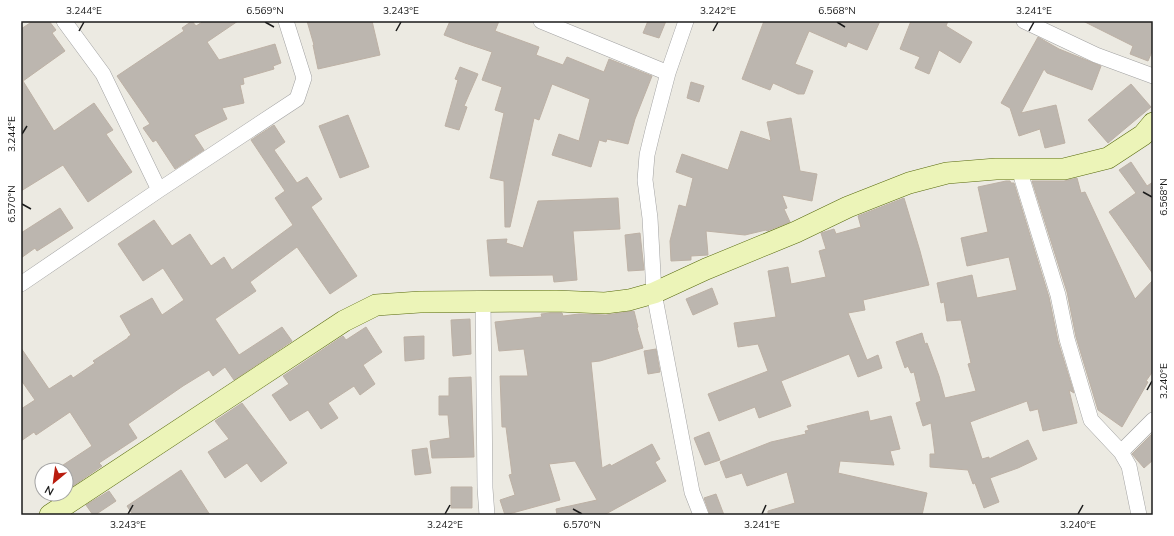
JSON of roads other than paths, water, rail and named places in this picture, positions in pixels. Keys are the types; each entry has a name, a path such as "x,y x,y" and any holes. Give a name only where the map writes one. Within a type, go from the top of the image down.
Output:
{"street":[{"path":"64,21 103,74 159,190"},
{"path":"21,284 159,190 297,99 304,78 286,21"},
{"path":"541,21 668,73"},
{"path":"686,21 668,73 647,155 645,180 650,218 654,293 692,492 701,515"},
{"path":"1024,21 1096,55 1153,76"},
{"path":"50,515 344,321 376,306 420,302 556,301 605,303 629,300 654,293 706,269 796,232 848,207 910,183 947,173 996,169 1064,168 1108,158 1143,135 1153,123"},
{"path":"1019,169 1058,295 1067,339 1091,420 1121,452 1129,466 1139,515"},
{"path":"483,302 485,488 487,515"},
{"path":"1121,452 1153,420"}]}
